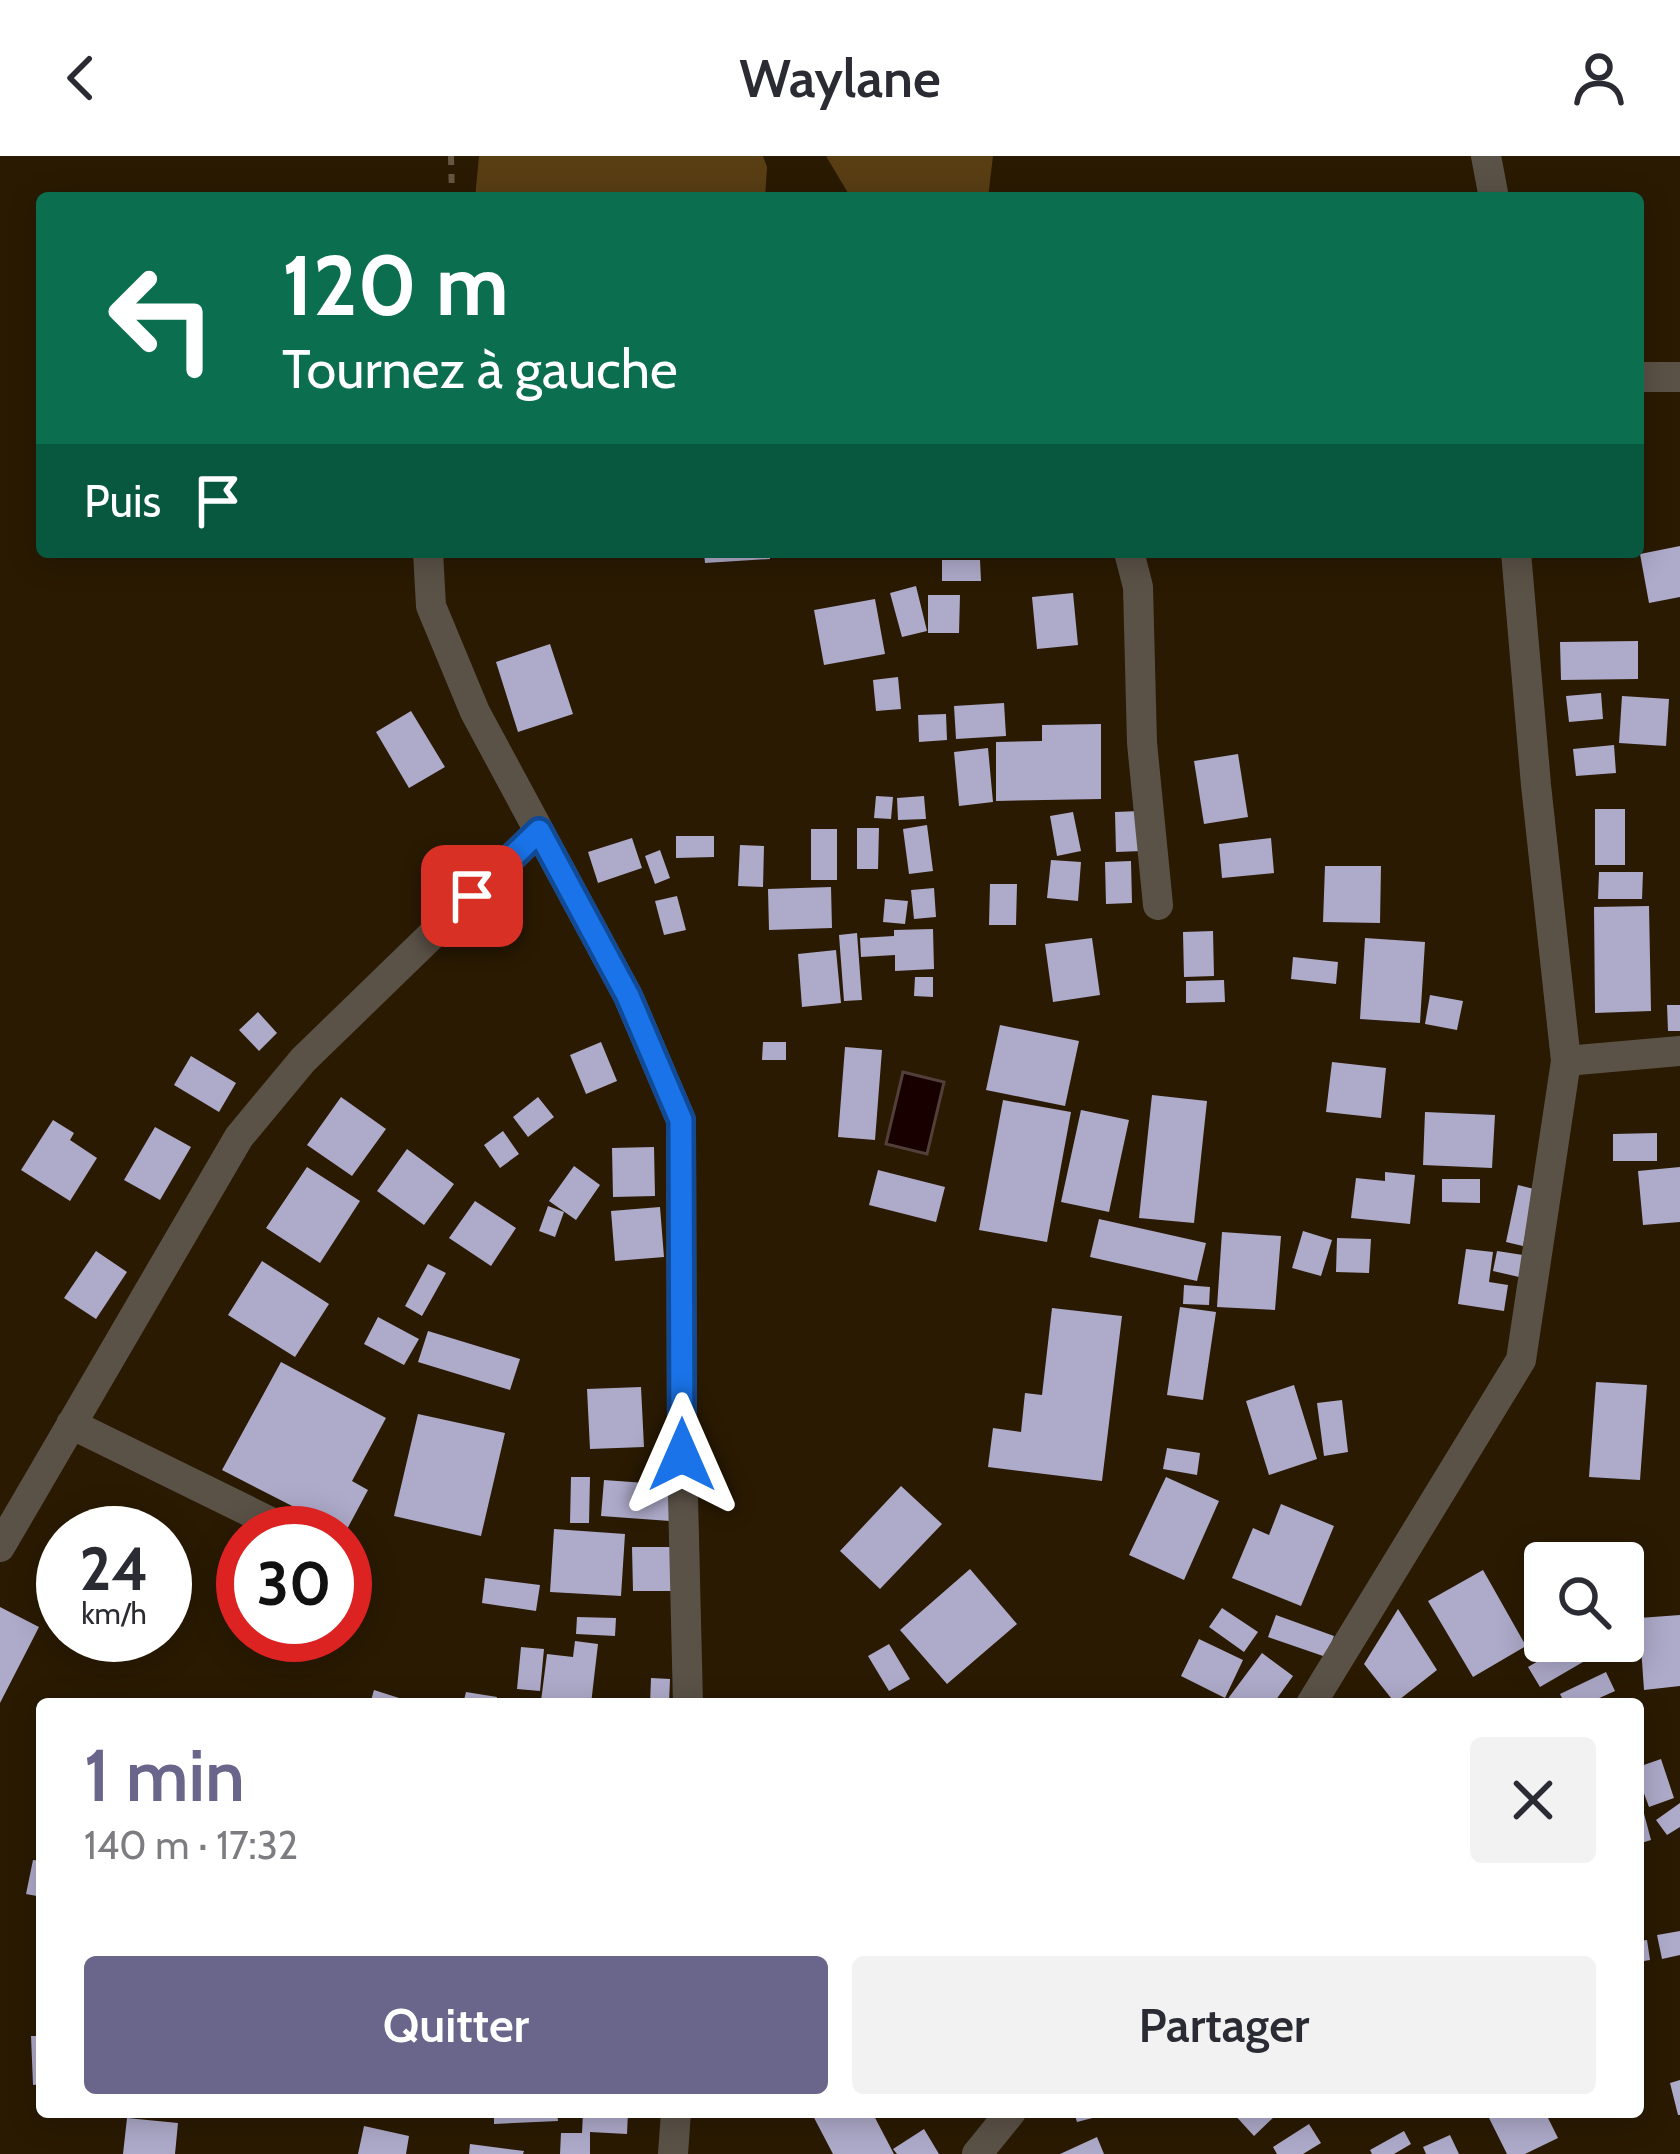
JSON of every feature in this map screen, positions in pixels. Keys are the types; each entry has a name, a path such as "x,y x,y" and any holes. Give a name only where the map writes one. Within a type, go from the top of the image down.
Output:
{"street":[{"path":"1486,156 1493,192"},
{"path":"1644,377 1680,377"},
{"path":"428,558 431,606 475,712 628,996 681,1120 688,1698"},
{"path":"1131,558 1138,587 1142,743 1158,905"},
{"path":"1315,1698 1521,1360 1567,1061 1517,558"},
{"path":"0,1547 239,1137 303,1060 539,831"},
{"path":"1567,1061 1680,1051"},
{"path":"71,1424 238,1506"},
{"path":"674,2154 676,2118"},
{"path":"977,2154 1006,2118"}],"path":[{"path":"451,156 452,192"}],"shaded area":[{"path":"479,156 763,156 767,167 765,192 476,192"},
{"path":"826,156 993,156 989,192 847,192"},
{"path":"903,1072 944,1082 927,1154 886,1144"}],"building":[{"path":"1680,546 1680,597 1649,603 1641,558 1644,553"},
{"path":"705,558 770,558 770,559 705,563"},
{"path":"942,560 980,560 981,581 942,581"},
{"path":"916,586 927,631 902,637 890,593"},
{"path":"1073,593 1078,645 1037,649 1032,597"},
{"path":"928,595 960,595 959,633 928,633"},
{"path":"875,599 885,654 824,665 814,610"},
{"path":"1638,641 1638,679 1561,680 1560,642"},
{"path":"550,644 573,714 518,732 496,662"},
{"path":"898,677 901,709 876,711 873,680"},
{"path":"1601,693 1603,719 1569,722 1566,696"},
{"path":"1622,696 1669,699 1666,746 1619,743"},
{"path":"1004,703 1006,736 956,739 954,706"},
{"path":"411,711 445,767 409,788 376,732"},
{"path":"946,714 947,740 919,742 918,715"},
{"path":"1101,724 1101,799 996,801 996,742 1042,741 1042,725"},
{"path":"1614,745 1616,773 1576,776 1573,749"},
{"path":"988,748 993,802 959,806 954,752"},
{"path":"1238,754 1248,817 1204,824 1194,761"},
{"path":"876,796 893,797 891,819 874,818"},
{"path":"924,796 926,819 898,820 897,798"},
{"path":"1595,809 1625,809 1625,865 1595,865"},
{"path":"1140,811 1142,851 1116,852 1115,812"},
{"path":"1073,812 1081,851 1057,856 1050,816"},
{"path":"927,825 933,871 909,874 903,829"},
{"path":"857,828 879,828 878,869 857,869"},
{"path":"811,829 837,829 837,880 811,880"},
{"path":"676,836 714,836 714,857 676,858"},
{"path":"632,838 642,868 598,883 588,852"},
{"path":"1271,838 1274,873 1222,878 1219,844"},
{"path":"740,845 764,846 763,887 738,886"},
{"path":"660,850 670,878 655,884 645,856"},
{"path":"1051,860 1081,862 1078,901 1047,898"},
{"path":"1131,861 1132,903 1106,904 1105,862"},
{"path":"1325,866 1381,866 1380,923 1323,922"},
{"path":"1599,872 1643,872 1642,899 1598,899"},
{"path":"990,884 1017,884 1016,925 989,925"},
{"path":"831,887 832,928 769,930 768,889"},
{"path":"934,888 936,917 914,919 911,890"},
{"path":"677,896 686,930 664,935 655,901"},
{"path":"885,899 908,901 905,924 883,922"},
{"path":"1649,906 1651,1011 1595,1013 1594,907"},
{"path":"933,929 934,969 895,971 895,955 861,957 860,938 894,936 894,930"},
{"path":"1213,931 1214,976 1184,977 1183,932"},
{"path":"857,933 862,1000 844,1001 839,935"},
{"path":"1092,938 1100,995 1053,1002 1045,944"},
{"path":"1365,938 1425,942 1420,1023 1360,1019"},
{"path":"836,950 841,1003 802,1007 798,954"},
{"path":"1293,957 1338,962 1336,984 1291,979"},
{"path":"915,977 933,977 933,997 914,996"},
{"path":"1224,980 1225,1002 1186,1003 1186,981"},
{"path":"1430,995 1463,1001 1457,1030 1425,1024"},
{"path":"1667,1005 1680,1005 1680,1031 1668,1031"},
{"path":"258,1012 277,1033 259,1051 239,1030"},
{"path":"1000,1025 1079,1041 1065,1106 986,1090"},
{"path":"601,1042 617,1081 586,1094 570,1055"},
{"path":"763,1042 786,1042 786,1060 762,1060"},
{"path":"845,1047 882,1050 875,1140 838,1137"},
{"path":"191,1056 236,1083 219,1112 174,1085"},
{"path":"1332,1062 1386,1068 1381,1118 1326,1112"},
{"path":"1152,1095 1207,1101 1194,1223 1139,1218"},
{"path":"341,1097 386,1129 352,1176 307,1145"},
{"path":"538,1097 554,1117 528,1137 513,1117"},
{"path":"1003,1100 1071,1112 1047,1242 979,1230"},
{"path":"1081,1110 1129,1120 1109,1212 1061,1202"},
{"path":"1425,1112 1495,1115 1492,1168 1423,1165"},
{"path":"53,1120 74,1133 70,1140 97,1158 70,1201 21,1170"},
{"path":"155,1127 191,1147 160,1200 124,1180"},
{"path":"503,1131 519,1154 500,1168 484,1145"},
{"path":"1657,1133 1657,1161 1613,1161 1613,1134"},
{"path":"654,1147 655,1196 613,1197 612,1148"},
{"path":"407,1149 454,1184 424,1225 377,1191"},
{"path":"574,1166 600,1185 576,1220 549,1201"},
{"path":"307,1167 360,1201 320,1263 266,1228"},
{"path":"1680,1167 1680,1222 1643,1225 1638,1171"},
{"path":"878,1170 945,1187 936,1222 869,1205"},
{"path":"1385,1172 1415,1175 1410,1224 1351,1218 1356,1178 1385,1181"},
{"path":"1442,1179 1480,1179 1480,1203 1442,1202"},
{"path":"1518,1185 1534,1189 1523,1246 1506,1242"},
{"path":"475,1201 516,1228 491,1266 449,1238"},
{"path":"548,1206 564,1212 555,1237 539,1231"},
{"path":"660,1207 664,1257 615,1261 611,1211"},
{"path":"1099,1219 1206,1243 1197,1281 1090,1257"},
{"path":"1303,1231 1332,1240 1321,1276 1292,1268"},
{"path":"1222,1232 1281,1236 1275,1310 1217,1307"},
{"path":"1337,1238 1371,1239 1369,1273 1336,1272"},
{"path":"1466,1249 1493,1252 1489,1282 1508,1285 1504,1311 1458,1304"},
{"path":"96,1251 127,1272 96,1319 64,1298"},
{"path":"1497,1251 1523,1255 1519,1277 1493,1271"},
{"path":"262,1261 329,1304 295,1357 228,1315"},
{"path":"428,1264 446,1273 422,1316 405,1306"},
{"path":"1184,1285 1210,1287 1209,1305 1183,1304"},
{"path":"1180,1307 1216,1312 1203,1400 1167,1395"},
{"path":"1052,1308 1122,1316 1102,1481 988,1467 993,1428 1021,1432 1025,1393 1042,1395"},
{"path":"378,1317 419,1339 404,1365 364,1344"},
{"path":"428,1331 520,1359 510,1390 418,1362"},
{"path":"281,1362 386,1418 352,1481 368,1490 359,1506 292,1506 222,1470"},
{"path":"1596,1382 1647,1385 1640,1480 1589,1477"},
{"path":"1294,1385 1317,1459 1269,1475 1246,1401"},
{"path":"641,1387 644,1447 590,1449 587,1389"},
{"path":"1342,1400 1348,1452 1324,1456 1317,1403"},
{"path":"418,1414 505,1433 481,1536 394,1516"},
{"path":"1167,1448 1200,1453 1197,1475 1163,1469"},
{"path":"571,1477 590,1477 589,1523 570,1523"},
{"path":"1166,1477 1219,1501 1184,1580 1129,1555"},
{"path":"604,1480 673,1485 670,1521 601,1516"},
{"path":"901,1486 942,1524 880,1589 840,1551"},
{"path":"1281,1504 1334,1526 1301,1606 1232,1578 1253,1528 1269,1535"},
{"path":"554,1529 625,1534 621,1596 550,1592"},
{"path":"632,1547 673,1547 673,1591 633,1591"},
{"path":"970,1569 1017,1624 947,1684 900,1630"},
{"path":"1483,1570 1524,1647 1473,1677 1428,1601"},
{"path":"485,1578 540,1585 536,1611 482,1603"},
{"path":"0,1607 36,1625 36,1633 0,1703"},
{"path":"1222,1608 1258,1632 1244,1652 1209,1627"},
{"path":"1398,1609 1437,1670 1401,1698 1391,1698 1364,1664"},
{"path":"1276,1615 1334,1636 1326,1657 1268,1637"},
{"path":"1680,1615 1680,1686 1644,1690 1644,1618"},
{"path":"577,1617 616,1618 615,1636 576,1634"},
{"path":"1199,1639 1243,1660 1225,1698 1181,1676"},
{"path":"575,1641 598,1644 592,1698 541,1698 547,1654 573,1657"},
{"path":"889,1644 910,1679 889,1691 868,1656"},
{"path":"521,1647 544,1649 540,1691 517,1689"},
{"path":"1262,1653 1293,1676 1277,1698 1228,1698"},
{"path":"1537,1662 1583,1662 1540,1687 1528,1667"},
{"path":"1606,1672 1615,1691 1599,1698 1562,1698 1560,1694"},
{"path":"651,1678 670,1679 669,1698 650,1698"},
{"path":"374,1690 399,1698 372,1698"},
{"path":"466,1692 497,1697 497,1698 464,1698"},
{"path":"1661,1759 1674,1798 1649,1807 1644,1765"},
{"path":"1680,1803 1680,1827 1667,1835 1656,1820"},
{"path":"1644,1814 1651,1840 1644,1842"},
{"path":"33,1860 36,1860 36,1896 26,1894"},
{"path":"1680,1931 1680,1955 1662,1959 1657,1935"},
{"path":"1644,1940 1650,1960 1644,1961"},
{"path":"31,2036 36,2036 36,2085"},
{"path":"1680,2080 1680,2115 1678,2115 1670,2083"},
{"path":"127,2118 178,2123 175,2154 123,2154"},
{"path":"494,2118 558,2121 494,2124"},
{"path":"583,2118 628,2118 627,2134 590,2132 590,2154 560,2154 561,2133 582,2133"},
{"path":"814,2118 875,2118 894,2154 833,2154"},
{"path":"1238,2118 1273,2118 1254,2136"},
{"path":"1489,2118 1548,2118 1558,2138 1525,2154 1507,2154"},
{"path":"1309,2124 1321,2143 1303,2154 1277,2154 1273,2147"},
{"path":"364,2126 409,2136 406,2154 358,2154"},
{"path":"924,2129 939,2154 897,2154 893,2149"},
{"path":"1404,2131 1411,2144 1394,2154 1372,2154 1370,2150"},
{"path":"1450,2135 1459,2154 1426,2154 1423,2147"},
{"path":"1097,2137 1104,2154 1060,2154"},
{"path":"470,2144 524,2151 469,2154"}],"route":[{"path":"472,896 539,831 628,996 681,1120 682,1455"}]}
